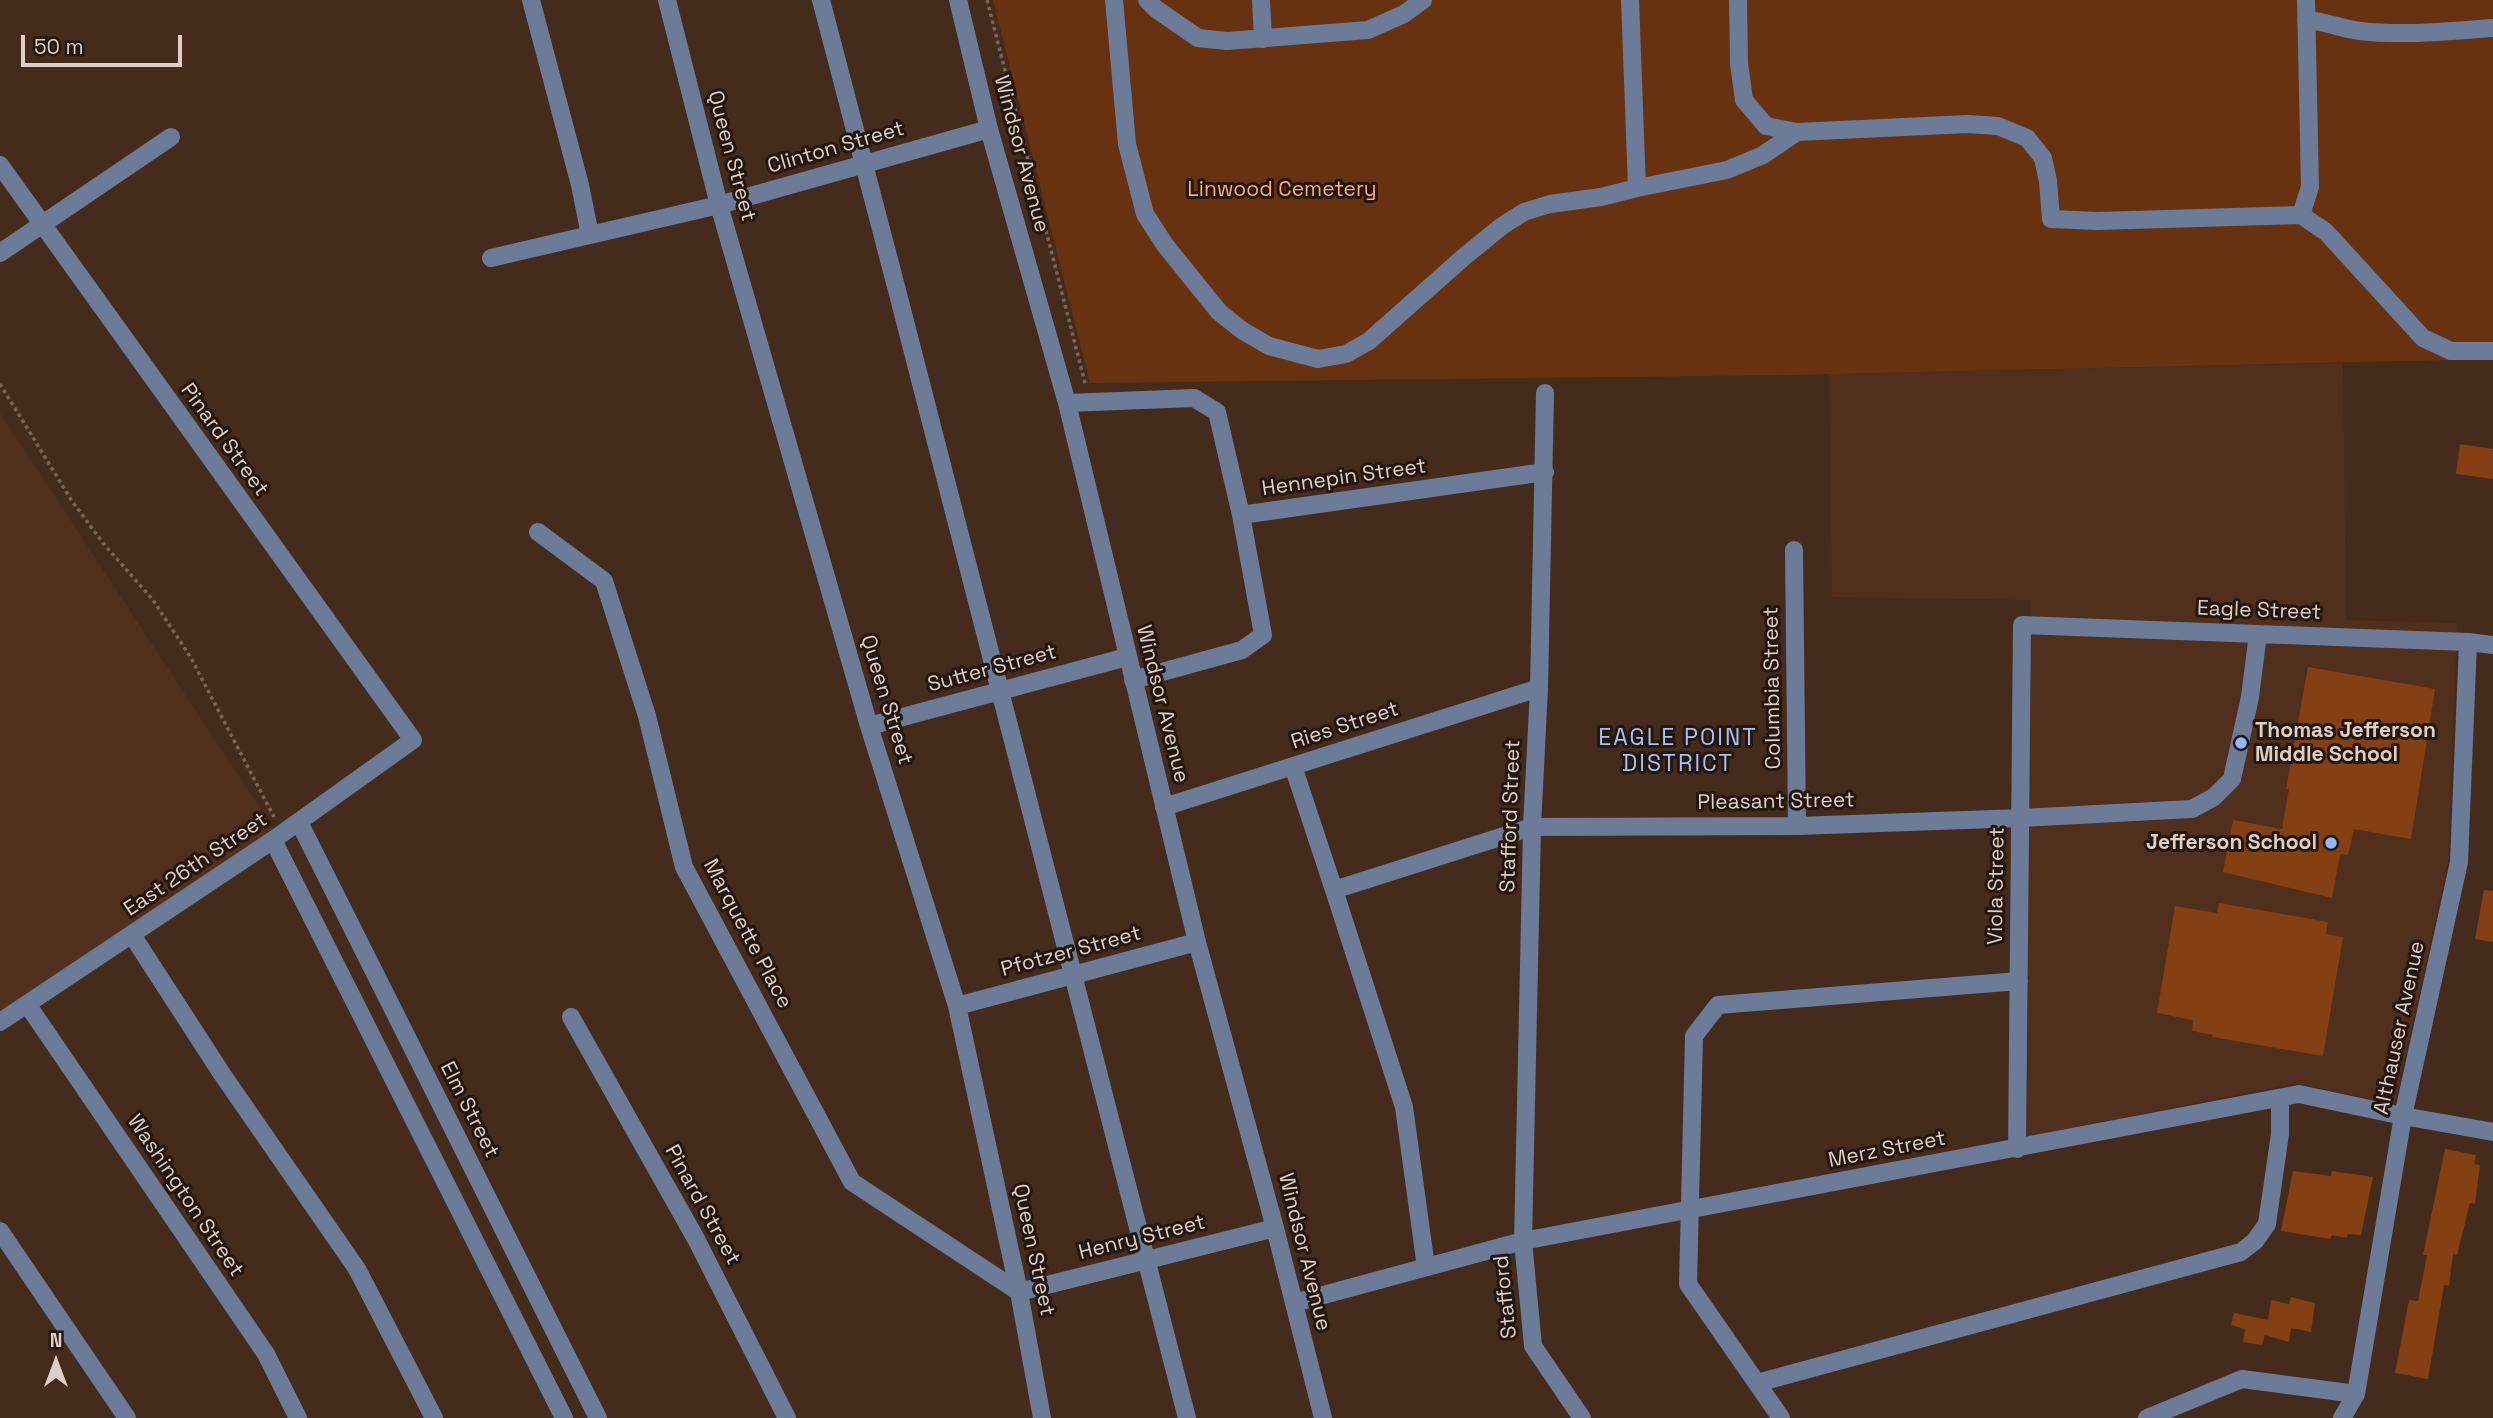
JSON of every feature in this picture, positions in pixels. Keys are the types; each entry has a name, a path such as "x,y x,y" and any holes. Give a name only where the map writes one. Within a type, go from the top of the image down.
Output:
{"street":[{"path":"531,0 580,185 590,235"},
{"name":"Queen Street","path":"667,0 719,205 869,726 957,1006 1020,1292 1042,1418"},
{"path":"821,0 1002,690 1072,975 1187,1418"},
{"name":"Windsor Avenue","path":"958,0 989,129 1067,402 1197,942 1275,1228 1323,1418"},
{"path":"1114,0 1127,144 1145,214 1165,245 1220,312 1243,331 1269,346 1318,359 1346,355 1369,341 1465,256 1524,212 1550,204 1601,197 1727,170 1763,155 1797,132"},
{"path":"1147,0 1198,38 1227,41 1368,30 1405,14 1423,0"},
{"path":"1261,0 1264,39"},
{"path":"1630,0 1637,188"},
{"path":"1738,0 1739,63 1744,100 1766,126 1797,132 1968,124 1998,126 2027,138 2043,158 2051,219 2301,215 2326,232 2423,338 2451,351 2493,352"},
{"path":"2301,215 2310,187 2306,0"},
{"path":"2306,20 2323,21 2359,31 2438,32 2493,28"},
{"name":"Clinton Street","path":"491,258 719,205 989,129"},
{"path":"0,253 171,138"},
{"name":"Pinard Street","path":"0,165 413,740"},
{"name":"Stafford Street","path":"1523,1241 1545,393"},
{"name":"Hennepin Street","path":"1067,402 1194,398 1217,412 1241,515 1545,472"},
{"path":"1133,680 1242,650 1264,635 1241,515"},
{"name":"Marquette Place","path":"538,532 604,581 647,716 684,867 852,1182 1020,1292"},
{"name":"Columbia Street","path":"1794,550 1797,825"},
{"name":"Eagle Street","path":"2022,625 2493,645"},
{"name":"Viola Street","path":"2017,1149 2022,625"},
{"name":"Pleasant Street","path":"1334,890 1532,827 1797,825 2192,809 2214,797 2232,779 2250,697 2258,634"},
{"name":"Althauser Avenue","path":"2342,1418 2356,1394 2403,1116 2459,862 2468,642"},
{"name":"Sutter Street","path":"869,726 1127,657"},
{"name":"Ries Street","path":"1164,807 1539,688"},
{"name":"East 26th Street","path":"0,1021 273,841 413,740"},
{"path":"1293,766 1404,1107 1426,1267"},
{"name":"Elm Street","path":"299,822 598,1418"},
{"path":"273,841 564,1418"},
{"path":"132,935 222,1074 357,1269 434,1418"},
{"name":"Pfotzer Street","path":"957,1006 1197,942"},
{"path":"1781,1418 1688,1284 1694,1036 1718,1005 2019,981"},
{"name":"Washington Street","path":"27,1004 266,1354 298,1418"},
{"name":"Pinard Street","path":"571,1017 696,1239 786,1418"},
{"name":"Merz Street","path":"1294,1303 1523,1241 2299,1094 2493,1132"},
{"path":"1757,1383 2241,1252 2255,1241 2267,1224 2280,1134 2280,1098"},
{"name":"Henry Street","path":"1020,1292 1275,1228"},
{"path":"0,1231 127,1418"},
{"name":"Stafford","path":"1523,1241 1534,1346 1582,1418"},
{"path":"2147,1418 2242,1380 2356,1394"}],"path":[{"path":"987,0 1091,402"}],"shaded area":[{"name":"Thomas Jefferson Middle School","path":"2343,363 2346,620 2457,623 2448,863 2394,1104 2295,1083 2027,1137 2030,600 1832,597 1829,374"},
{"path":"0,413 275,831 0,1014"}],"green space":[{"name":"Linwood Cemetery","path":"993,0 2493,0 2493,359 1788,375 1090,383"}],"building":[{"path":"2460,444 2493,449 2493,479 2456,474"},
{"path":"2308,667 2435,689 2411,839 2354,829 2348,855 2340,854 2332,898 2223,872 2233,820 2282,829 2289,789 2286,789"},
{"path":"2484,890 2493,891 2493,942 2475,939"},
{"path":"2219,903 2328,922 2326,934 2343,937 2323,1056 2212,1037 2213,1035 2192,1031 2193,1020 2157,1013 2175,906 2217,913"},
{"path":"2445,1149 2476,1155 2474,1164 2480,1165 2475,1204 2470,1203 2457,1255 2453,1254 2449,1286 2444,1285 2428,1379 2395,1373 2409,1300 2418,1301 2427,1255 2423,1255"},
{"path":"2293,1171 2331,1176 2332,1171 2373,1177 2361,1235 2348,1234 2347,1238 2332,1235 2330,1239 2281,1231"},
{"path":"2291,1297 2315,1303 2311,1332 2291,1328 2289,1342 2265,1335 2262,1345 2243,1342 2245,1329 2231,1325 2234,1313 2268,1320 2271,1300 2289,1304"}],"place":[{"name":"Thomas Jefferson Middle School","path":"2241,743"},
{"name":"Jefferson School","path":"2331,843"}],"district":[{"name":"EAGLE POINT DISTRICT","path":"1678,752"}]}
